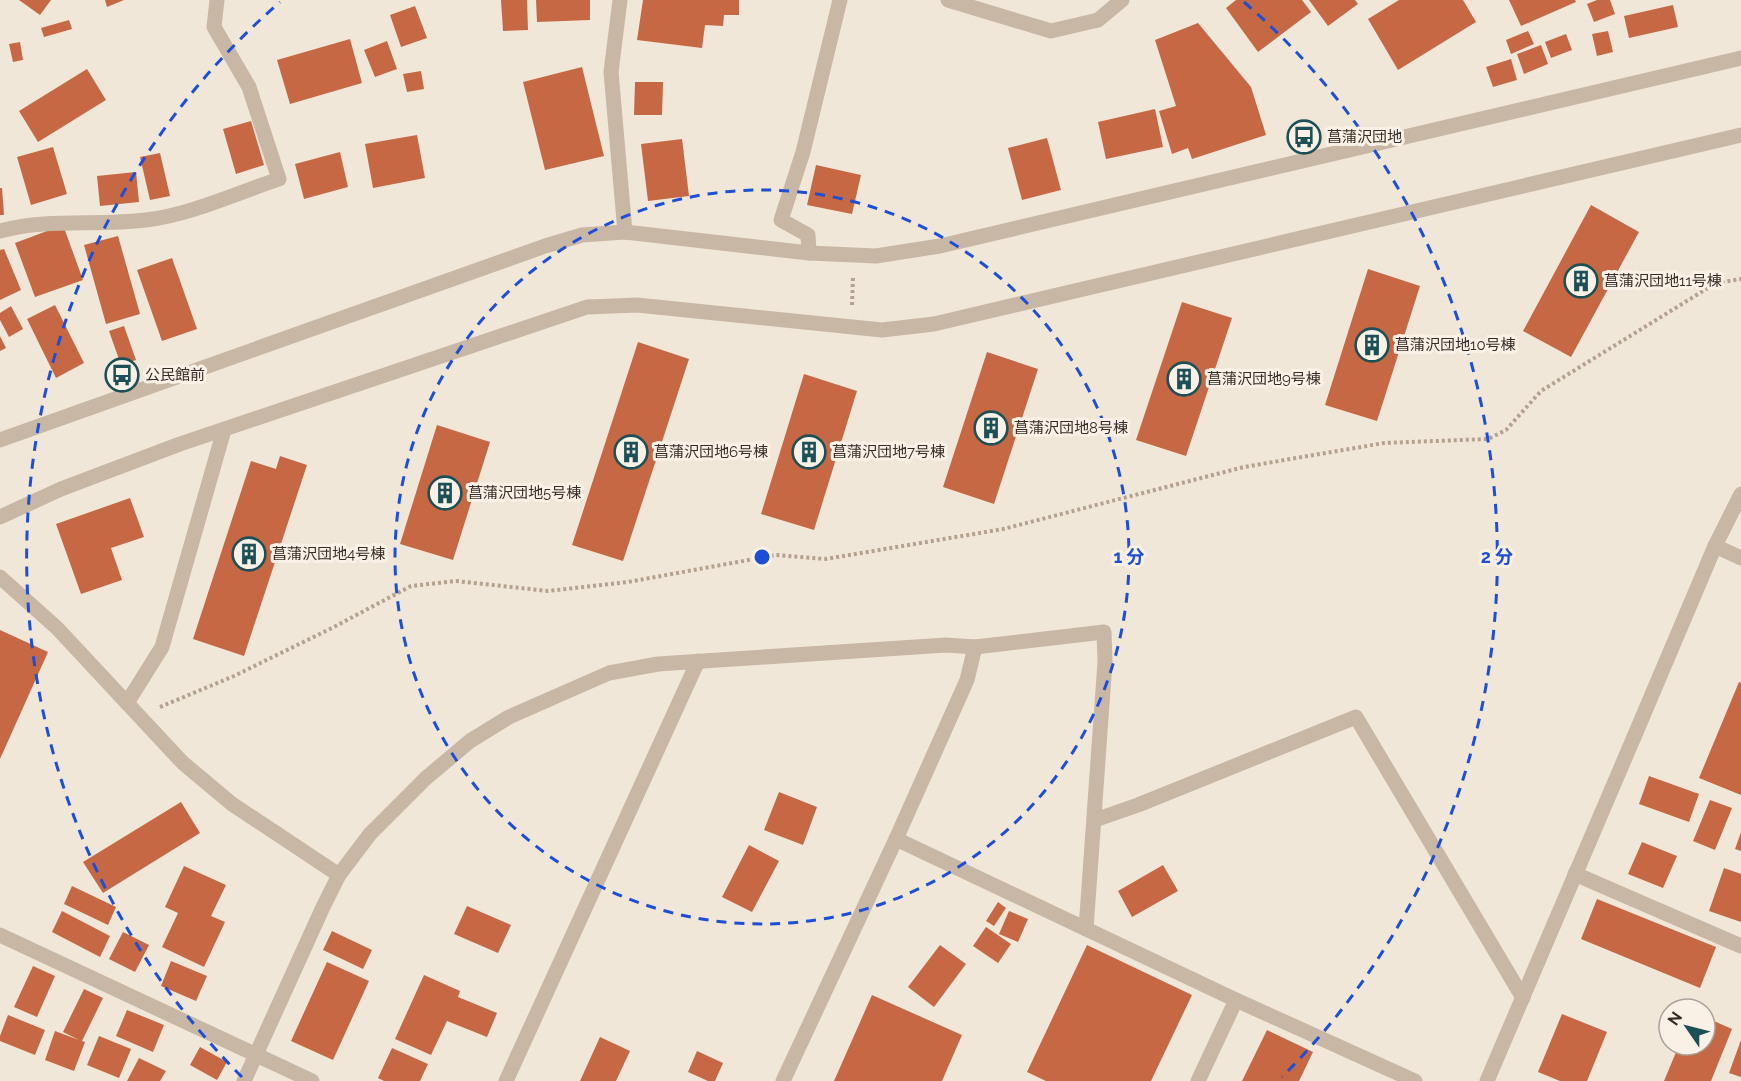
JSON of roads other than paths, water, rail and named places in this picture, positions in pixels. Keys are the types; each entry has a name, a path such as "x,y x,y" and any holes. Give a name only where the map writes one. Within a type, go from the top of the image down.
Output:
{"street":[{"path":"0,231 25,224 147,220 182,212 279,179 249,87 214,27 217,0"},
{"path":"620,0 611,72 625,232"},
{"path":"809,253 808,235 781,220 802,152 840,0"},
{"path":"948,0 1051,31 1098,20 1122,0"},
{"path":"0,440 545,246 582,235 625,232 809,253 876,256 940,246 1741,58"},
{"path":"0,517 61,489 180,444 587,307 638,305 882,330 934,324 1741,135"},
{"path":"127,703 162,646 224,430"},
{"path":"1487,1081 1715,546 1741,494"},
{"path":"1715,546 1741,558"},
{"path":"0,577 57,628 183,763 232,804 339,875"},
{"path":"244,1081 339,875 370,834 426,778 470,741 509,717 609,673 658,664 946,645 975,647 1104,633 1105,663 1086,929"},
{"path":"783,1081 967,680 975,647"},
{"path":"506,1081 698,661"},
{"path":"1095,820 1138,805 1356,717 1523,998"},
{"path":"896,839 1236,1000 1415,1081"},
{"path":"1575,874 1741,946"},
{"path":"0,935 312,1081"},
{"path":"1198,1081 1236,1000"}],"place":[{"name":"菖蒲沢団地","path":"1304,137"},
{"name":"菖蒲沢団地11号棟","path":"1581,281"},
{"name":"菖蒲沢団地10号棟","path":"1372,345"},
{"name":"公民館前","path":"122,375"},
{"name":"菖蒲沢団地9号棟","path":"1184,379"},
{"name":"菖蒲沢団地8号棟","path":"991,428"},
{"name":"菖蒲沢団地6号棟","path":"631,452"},
{"name":"菖蒲沢団地7号棟","path":"809,452"},
{"name":"菖蒲沢団地5号棟","path":"445,493"},
{"name":"菖蒲沢団地4号棟","path":"249,554"}]}
